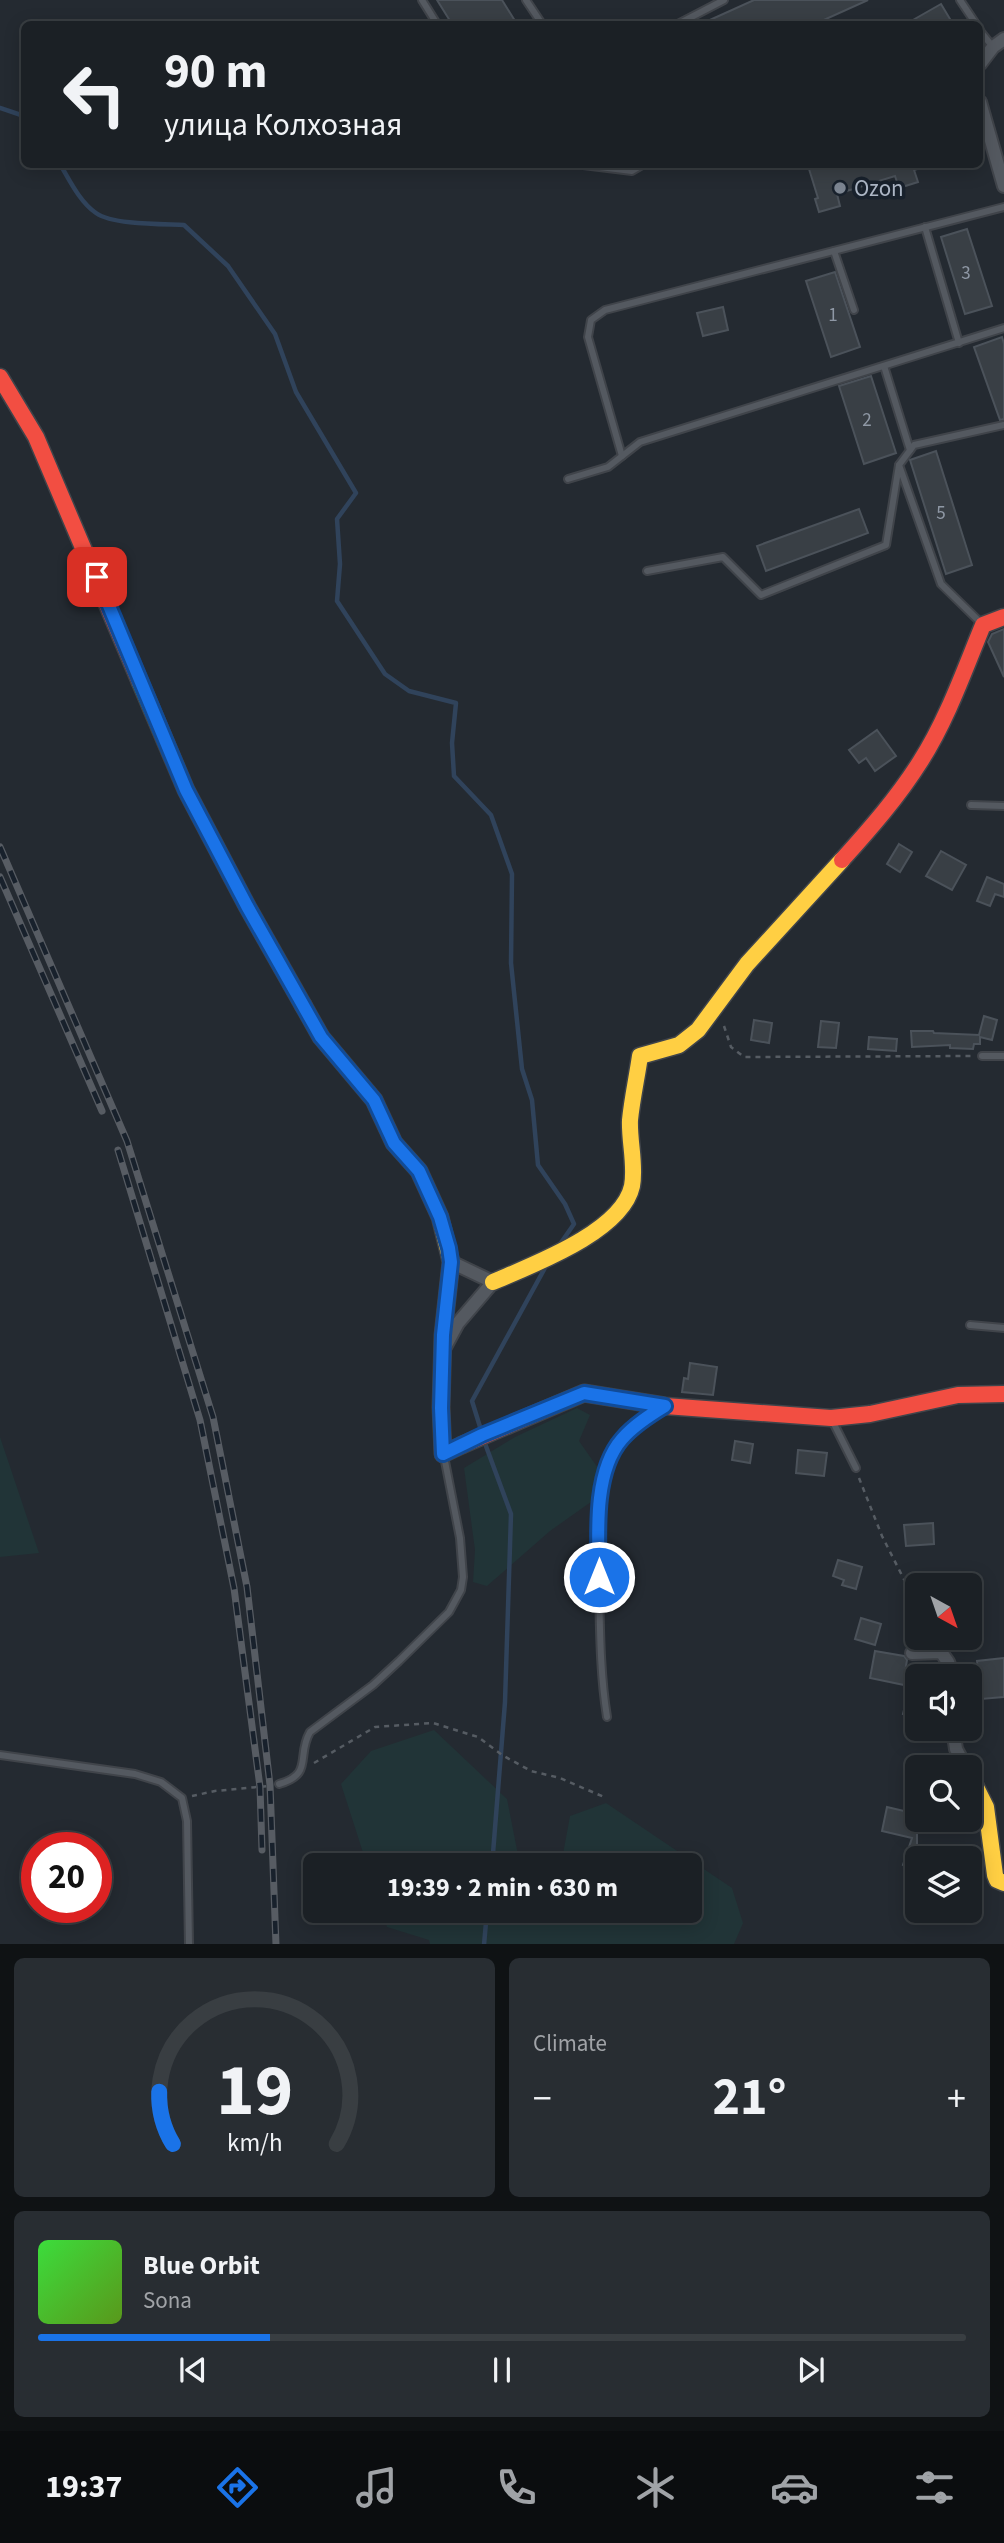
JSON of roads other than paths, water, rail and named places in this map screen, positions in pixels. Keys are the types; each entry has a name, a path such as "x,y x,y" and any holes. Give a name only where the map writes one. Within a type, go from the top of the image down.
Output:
{"street":[{"path":"983,61 999,43"},
{"path":"983,112 1004,186"},
{"path":"0,377 36,437 186,790 247,906 321,1037 374,1100 394,1143 419,1171 442,1225 451,1262 443,1335 443,1454 584,1393 665,1406 831,1418 870,1414 958,1395 1004,1394"},
{"path":"444,1351 458,1324 493,1282 569,1249 618,1210 632,1185 630,1121 640,1056 677,1046 706,1022 735,978 831,873 910,778 951,700 983,625 1004,617"},
{"path":"451,1262 493,1282"},
{"path":"912,1653 941,1652 949,1664"},
{"path":"982,1799 986,1807 995,1875 997,1880 1004,1883"}],"lane":[{"path":"422,0 436,21"},
{"path":"526,0 540,21"},
{"path":"684,21 724,0"},
{"path":"960,0 974,21"},
{"path":"696,15 699,21"},
{"path":"983,33 999,43"},
{"path":"608,168 632,171 637,168"},
{"path":"622,456 588,337 591,320 605,310 1004,207"},
{"path":"925,227 959,343"},
{"path":"834,251 854,310"},
{"path":"568,479 608,467 640,442 1004,328"},
{"path":"884,366 910,450"},
{"path":"647,571 723,557 761,595 886,545 899,465 914,445 1004,425"},
{"path":"899,465 941,584 983,625"},
{"path":"971,805 1004,806"},
{"path":"982,1056 1004,1056"},
{"path":"970,1325 1004,1328"},
{"path":"607,1717 601,1674 598,1549 603,1479 610,1457 622,1438 665,1406"},
{"path":"831,1418 856,1468"},
{"path":"278,1784 291,1780 302,1770 306,1739 310,1732 373,1685 399,1661 449,1612 461,1590 463,1577 460,1538 443,1454"},
{"path":"0,1755 135,1774 161,1782 182,1798 187,1821 189,1944"}],"waterway":[{"path":"0,108 21,115"},
{"path":"62,168 80,197 96,213 126,222 184,225 228,266 275,334 296,392 356,493 337,519 340,564 337,601 385,674 409,691 456,703 452,743 454,776 491,815 512,874 511,963 522,1069 532,1100 538,1165 565,1204 574,1224 558,1247"},
{"path":"481,1430 472,1401 546,1266"},
{"path":"483,1438 511,1514 505,1702 493,1853"},
{"path":"484,1944 486,1923"}],"railway":[{"path":"0,847 127,1141 213,1417 247,1587 270,1785 276,1944"},
{"path":"0,877 102,1111"},
{"path":"118,1150 200,1420 234,1588 260,1787 262,1850"}],"place":[{"name":"Ozon","path":"840,188"}]}
